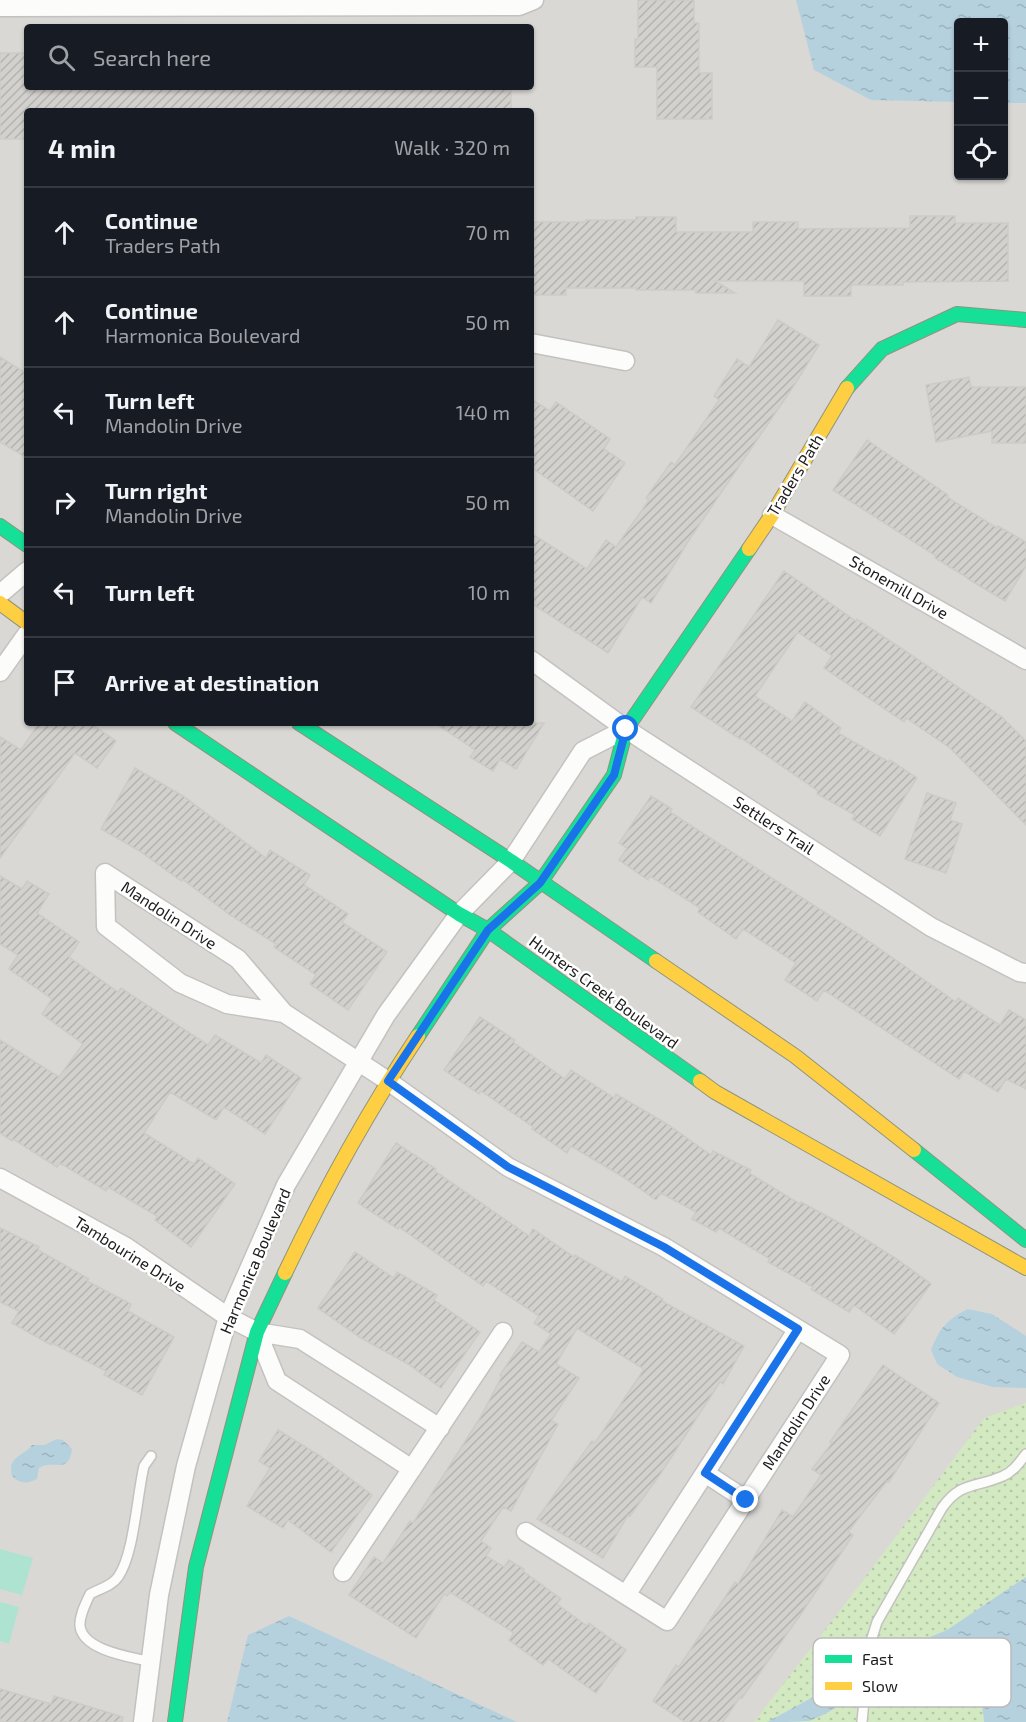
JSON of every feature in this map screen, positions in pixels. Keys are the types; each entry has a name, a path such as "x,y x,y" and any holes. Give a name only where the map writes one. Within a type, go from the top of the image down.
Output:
{"street":[{"path":"0,7 519,6 534,0"},
{"name":"Traders Path","path":"488,930 540,883 614,775 626,729 772,515 848,387 882,349 957,314 1026,320"},
{"path":"534,345 625,361"},
{"name":"Stonemill Drive","path":"772,515 1026,660"},
{"path":"0,526 24,543"},
{"path":"0,594 24,574"},
{"path":"0,603 24,621"},
{"path":"0,672 24,638"},
{"name":"Settlers Trail","path":"534,662 626,729 931,927 1019,972 1026,973"},
{"name":"Hunters Creek Boulevard","path":"179,726 459,914 488,930 715,1092 1026,1268"},
{"path":"304,726 511,861 795,1056 1026,1240"},
{"name":"Traders Path","path":"459,914 511,861 583,751 626,729"},
{"name":"Mandolin Drive","path":"284,1013 227,1004 180,983 106,926 105,873 238,959 284,1013 388,1081 508,1167 664,1247 840,1355 667,1621 626,1595"},
{"name":"Harmonica Boulevard","path":"143,1722 159,1595 186,1466 228,1317 286,1185 386,1015 459,914"},
{"name":"Harmonica Boulevard","path":"175,1722 196,1567 257,1332 317,1206 388,1081 488,930"},
{"name":"Tambourine Drive","path":"0,1178 126,1247 228,1317 257,1332 300,1339 440,1428"},
{"path":"526,1532 626,1595 798,1329"},
{"path":"257,1332 277,1381 412,1469"},
{"path":"344,1572 504,1332"},
{"path":"705,1473 746,1500"}],"lane":[{"path":"872,1638 877,1622 950,1496 963,1488 1003,1476 1014,1470 1026,1454"},
{"path":"151,1456 144,1466 126,1559 118,1578 90,1594 80,1626 87,1639 98,1648 152,1662"},
{"path":"862,1722 864,1707"}],"shaded area":[{"path":"0,0 1026,0 1026,1722 0,1722"}],"green space":[{"path":"1026,1403 1026,1722 754,1722 813,1645 813,1707 1011,1707 1011,1638 819,1638 984,1418"},
{"path":"0,1549 33,1558 22,1595 0,1589"},
{"path":"0,1602 19,1607 9,1644 0,1641"}],"water":[{"path":"796,0 1026,0 1026,103 1008,103 1008,18 954,18 954,102 871,100 814,70"},
{"path":"968,1309 992,1314 1026,1336 1026,1388 993,1387 957,1377 937,1364 931,1350 937,1336 949,1321"},
{"path":"57,1439 63,1440 72,1449 68,1462 39,1468 37,1479 30,1482 21,1482 12,1476 12,1464 32,1445 44,1445"},
{"path":"1026,1577 1026,1722 984,1722 982,1707 1011,1707 1011,1638 928,1638 947,1630"},
{"path":"289,1616 517,1722 227,1722 248,1635"},
{"path":"813,1697 813,1707 837,1707 809,1721 767,1722"}],"building":[{"path":"638,0 694,0 694,23 699,23 699,73 712,73 712,119 657,119 657,67 635,67"},
{"path":"0,53 24,53 24,90 511,90 511,108 24,108 24,139 0,139"},
{"path":"910,216 955,216 955,223 1008,223 1008,281 851,285 851,296 804,296 804,281 715,281 735,293 696,293 696,290 636,290 636,288 566,288 566,295 534,295 534,222 586,222 586,220 636,220 636,217 676,217 676,232 753,232 753,222 798,222 798,229 910,228"},
{"path":"778,320 819,345 689,540 651,603 642,597 608,653 534,605 534,535 587,569 606,540 616,547 649,500 646,498 671,462 675,465 719,400 714,396 737,359 749,367"},
{"path":"0,357 24,372 24,456 0,442"},
{"path":"969,377 971,387 1026,387 1026,443 992,443 992,431 936,442 926,385"},
{"path":"534,401 550,411 556,402 610,439 604,449 625,463 593,511 534,469"},
{"path":"867,440 948,495 947,497 997,528 998,526 1026,542 1026,566 1005,601 935,558 936,556 833,490"},
{"path":"784,571 1002,717 1026,741 1026,825 950,748 906,718 904,722 824,668 832,656 798,632 755,696 792,721 805,702 841,728 838,733 889,762 890,760 917,778 880,836 852,819 855,815 817,794 818,791 691,707"},
{"path":"534,723 544,723 516,769 500,759 493,771 470,757 475,750 439,726 534,726"},
{"path":"37,726 94,726 116,741 97,768 75,753 0,858 0,737 21,750"},
{"path":"135,768 183,796 266,858 270,850 310,875 304,885 348,914 342,922 387,952 348,1010 310,984 316,975 274,947 276,944 230,915 138,850 101,829"},
{"path":"927,793 956,803 950,820 962,824 946,873 905,859"},
{"path":"651,796 672,809 670,812 860,935 956,1002 958,998 1000,1025 1009,1010 1026,1020 1026,1089 1006,1079 998,1092 964,1071 959,1079 824,990 817,1001 785,980 796,963 743,929 736,939 698,912 700,908 650,876 648,880 619,860 627,848 619,843"},
{"path":"0,876 22,889 27,881 49,894 37,913 79,942 69,957 118,992 121,988 208,1045 215,1035 261,1063 266,1055 301,1078 265,1134 224,1107 216,1120 170,1092 144,1133 194,1164 198,1158 235,1184 191,1247 155,1220 157,1216 108,1187 106,1191 60,1163 57,1167 0,1133 0,1040 59,1077 83,1044 42,1014 52,999 9,969 18,955 0,944"},
{"path":"480,1017 515,1040 513,1042 565,1079 571,1070 614,1098 616,1094 667,1124 711,1155 713,1151 751,1170 749,1173 800,1204 801,1202 838,1222 897,1259 931,1284 894,1334 854,1305 849,1312 811,1289 813,1287 768,1262 770,1259 719,1228 716,1232 692,1219 696,1212 661,1193 656,1200 571,1146 567,1153 481,1091 479,1094 444,1070"},
{"path":"396,1143 529,1236 533,1229 574,1257 575,1255 622,1282 625,1276 663,1299 662,1301 744,1346 723,1384 720,1382 661,1473 630,1516 628,1515 603,1558 537,1519 592,1441 595,1443 644,1369 577,1328 556,1364 579,1378 551,1421 558,1424 511,1511 503,1507 481,1541 491,1548 486,1556 504,1567 509,1560 524,1569 523,1571 561,1599 557,1604 587,1626 589,1623 626,1650 596,1693 548,1659 543,1665 509,1640 514,1633 450,1592 447,1596 444,1594 416,1638 349,1595 374,1557 383,1563 410,1521 413,1523 480,1418 502,1376 500,1375 522,1342 539,1352 551,1334 534,1323 539,1316 486,1281 483,1286 399,1227 398,1229 358,1203"},
{"path":"0,1228 39,1247 38,1250 89,1279 87,1281 131,1304 128,1311 174,1337 142,1395 104,1375 106,1371 52,1343 51,1345 12,1323 19,1311 0,1302"},
{"path":"355,1252 394,1278 397,1272 437,1295 434,1300 480,1332 441,1388 408,1364 361,1338 318,1308"},
{"path":"883,1365 939,1403 889,1482 887,1481 848,1532 853,1535 803,1611 723,1722 685,1722 653,1701 676,1665 679,1667 735,1582 738,1584 782,1510 793,1517 821,1475 812,1469 832,1443 830,1442"},
{"path":"278,1430 319,1455 372,1495 331,1552 288,1520 283,1528 247,1506 270,1468 259,1461"},
{"path":"0,1689 51,1704 54,1696 123,1717 122,1722 0,1722"}],"traffic: fast":[{"path":"847,388 882,349 957,314 1026,320"},
{"path":"0,526 24,543"},
{"path":"418,1036 488,930 540,883 614,775 626,729 749,549"},
{"path":"179,726 459,914 488,930 700,1081"},
{"path":"304,726 511,861 656,961"},
{"path":"914,1150 1026,1240"},
{"path":"175,1722 196,1567 257,1332 285,1273"}],"traffic: slow":[{"path":"749,549 772,515 847,388"},
{"path":"0,603 24,621"},
{"path":"656,961 795,1056 914,1150"},
{"path":"285,1273 347,1152 418,1036"},
{"path":"700,1081 715,1092 1026,1268"}],"route":[{"path":"626,729 614,775 540,883 488,930 388,1081 508,1167 664,1247 798,1329 705,1473 746,1500"}]}
